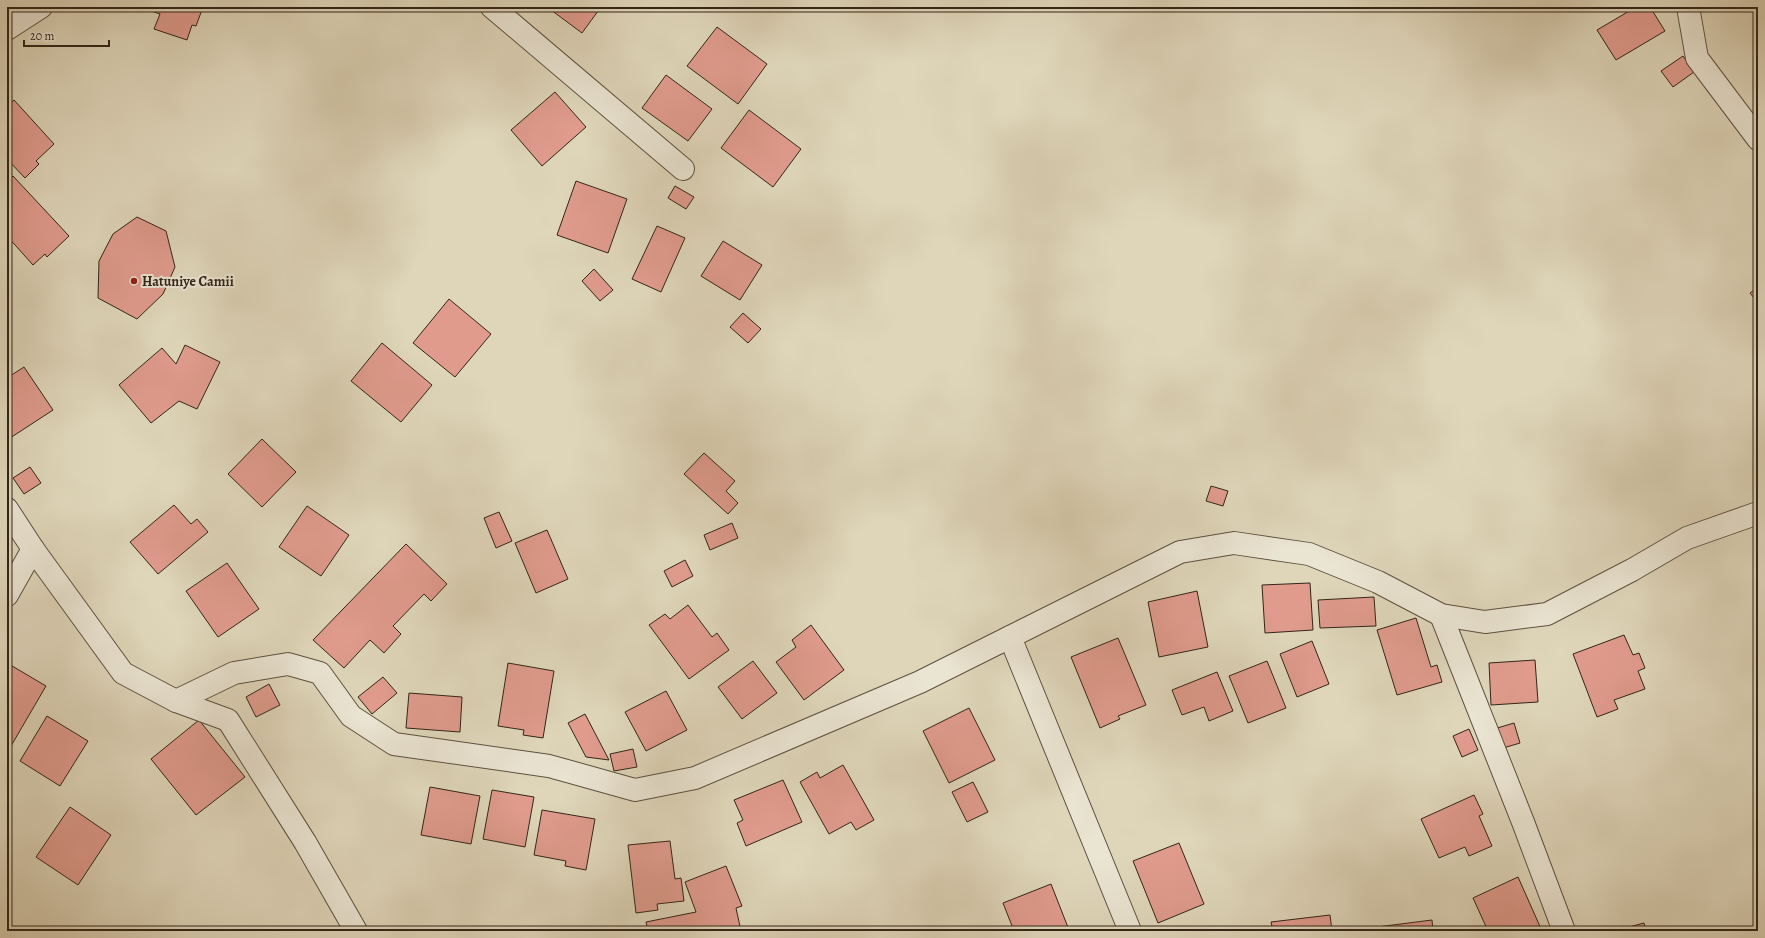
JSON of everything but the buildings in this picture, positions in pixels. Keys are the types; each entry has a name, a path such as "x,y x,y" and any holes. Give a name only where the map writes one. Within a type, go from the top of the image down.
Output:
{"street":[{"path":"7,29 42,7"},
{"path":"492,7 683,169"},
{"path":"1688,7 1697,58 1758,139"},
{"path":"7,509 34,549 124,673 176,701 228,720 305,842 356,931"},
{"path":"176,701 234,673 288,664 320,673 351,716 394,744 549,766 635,790 695,778 920,682 1180,552 1234,543 1309,554 1378,582 1441,616 1485,622 1547,614 1632,570 1687,538 1758,513"},
{"path":"7,595 34,549"},
{"path":"1441,616 1523,822 1564,931"},
{"path":"1010,637 1130,931"}],"place":[{"name":"Hatuniye Camii","path":"134,281"}]}
